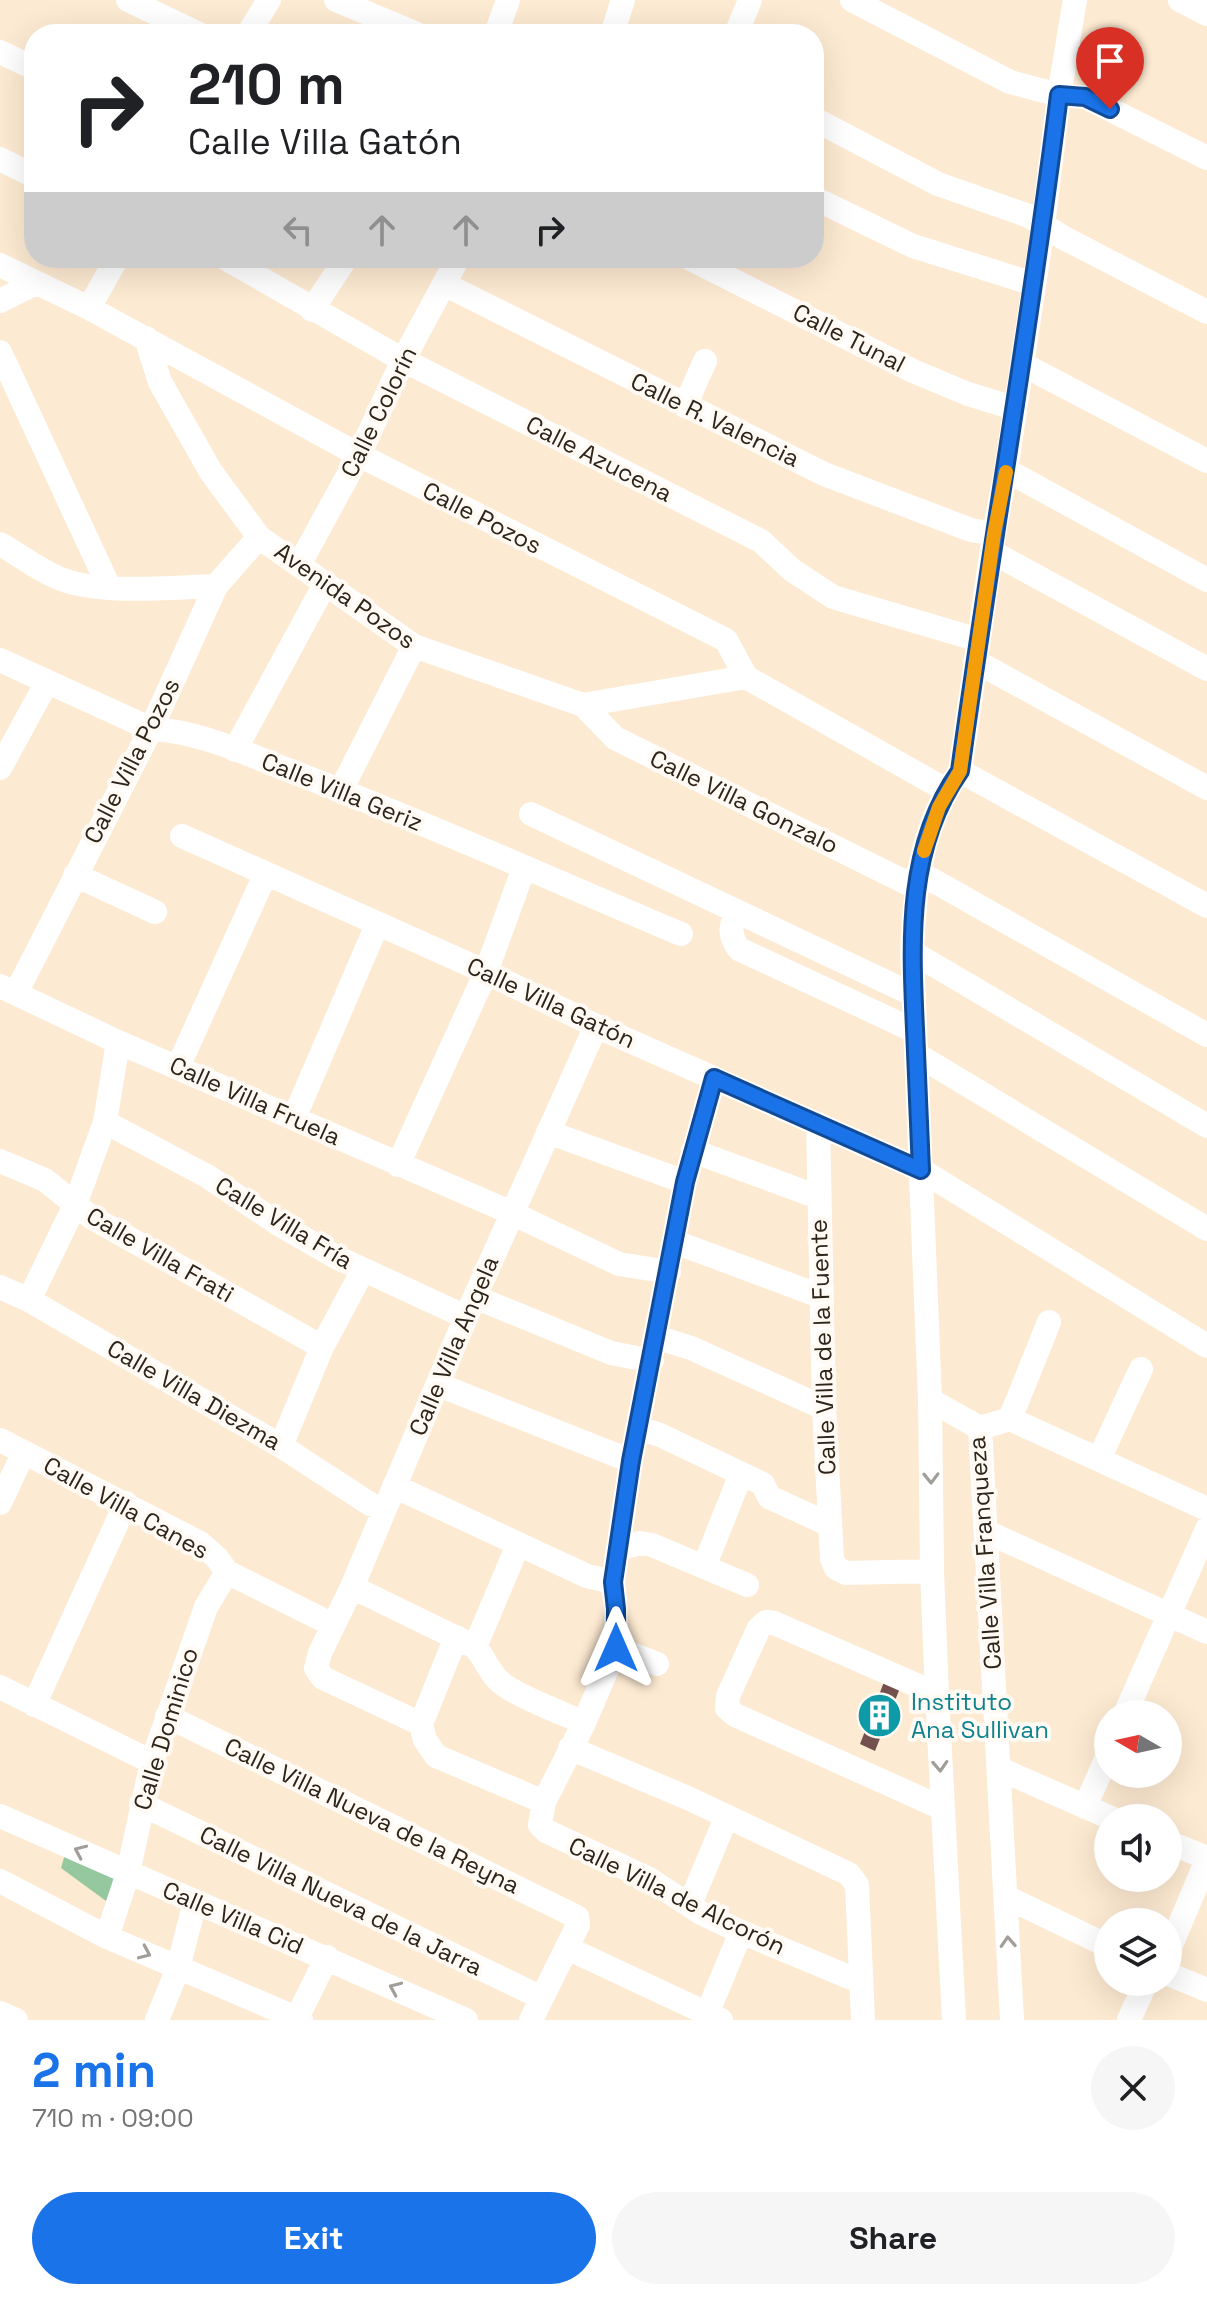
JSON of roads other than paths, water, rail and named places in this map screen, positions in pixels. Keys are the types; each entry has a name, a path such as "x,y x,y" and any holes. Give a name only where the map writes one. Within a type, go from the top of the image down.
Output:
{"street":[{"path":"128,0 178,24"},
{"path":"254,24 269,0"},
{"path":"336,0 378,9 401,24"},
{"path":"500,24 508,0"},
{"path":"615,24 623,0"},
{"path":"740,24 750,0"},
{"path":"852,0 1010,82 1059,95 1085,97 1207,158"},
{"name":"Calle Villa Franqueza","path":"954,2020 932,1571 930,1400 912,952 916,879 931,823 953,780 977,650 1075,0"},
{"path":"1180,0 1207,14"},
{"path":"0,52 24,63"},
{"path":"824,124 938,184 1029,216 1207,312"},
{"path":"0,159 24,171"},
{"path":"824,203 913,246 1034,284"},
{"name":"Calle Pozos","path":"0,265 146,338 359,455 726,640 746,677"},
{"path":"89,308 111,268"},
{"name":"Calle Azucena","path":"245,268 312,310 403,360 761,541 792,570 833,597 977,650 1207,788"},
{"path":"312,310 339,268"},
{"name":"Calle Colorín","path":"299,565 359,455 403,360 453,268"},
{"name":"Calle Tunal","path":"709,268 913,371 968,394 1014,408"},
{"path":"0,301 36,283"},
{"name":"Calle R. Valencia","path":"444,284 824,474 971,530 1207,669"},
{"name":"Avenida Pozos","path":"146,338 160,382 211,472 259,537 414,646 583,705 746,677"},
{"path":"0,352 109,587"},
{"path":"685,406 705,361"},
{"path":"1022,364 1207,461"},
{"path":"1006,470 1207,580"},
{"name":"Calle Villa Pozos","path":"8,990 75,875 151,729 216,586 259,537"},
{"path":"0,544 55,577 109,587 216,586"},
{"path":"235,750 325,584"},
{"path":"341,790 414,646"},
{"name":"Calle Villa Geriz","path":"0,660 151,729 173,730 341,790 681,934"},
{"path":"746,677 1207,906"},
{"path":"0,768 47,682"},
{"name":"Calle Villa Gonzalo","path":"583,705 615,738 916,879"},
{"path":"531,814 914,995"},
{"name":"Calle Villa Gatón","path":"182,836 486,972 596,1026 921,1170"},
{"path":"398,1165 486,972 524,868"},
{"path":"75,875 155,912"},
{"path":"178,1067 265,875"},
{"path":"916,879 1207,1035"},
{"path":"736,912 730,928 739,949 916,1043 1207,1229"},
{"path":"294,1118 377,925"},
{"path":"912,952 1207,1126"},
{"name":"Calle Villa Fruela","path":"8,990 118,1042 512,1213 619,1264 669,1272"},
{"name":"Calle Villa Angela","path":"421,1724 323,1678 316,1668 596,1026"},
{"path":"29,1300 75,1205 105,1122 118,1042"},
{"path":"542,1814 616,1648 613,1582 631,1461 685,1182 714,1078"},
{"name":"Calle Villa Fría","path":"105,1122 207,1176 277,1223 363,1270 611,1353 691,1348 824,1408"},
{"name":"Calle Villa de la Fuente","path":"818,1124 820,1296 832,1559 836,1568 846,1573 932,1571"},
{"path":"548,1132 685,1182"},
{"path":"693,1151 818,1197"},
{"name":"Calle Villa Frati","path":"0,1161 45,1180 105,1225 322,1347"},
{"path":"921,1170 1207,1346"},
{"path":"675,1242 820,1296"},
{"path":"281,1446 322,1347 363,1270"},
{"name":"Calle Villa Diezma","path":"0,1287 29,1300 281,1446 370,1504 389,1497 518,1545 587,1576 613,1582"},
{"path":"1010,1419 1049,1322"},
{"path":"1099,1459 1141,1369"},
{"path":"439,1385 631,1461"},
{"name":"Calle Villa Franqueza","path":"930,1400 980,1428 1012,2020"},
{"path":"980,1428 1010,1419 1207,1509"},
{"path":"638,1428 660,1435 763,1484 769,1497 830,1525"},
{"name":"Calle Villa Canes","path":"0,1440 200,1543 227,1572 333,1625"},
{"path":"0,1503 24,1452"},
{"path":"704,1567 741,1474"},
{"path":"34,1705 126,1503"},
{"path":"1131,1700 1207,1529"},
{"path":"987,1532 1207,1632"},
{"path":"619,1549 640,1543 652,1545 747,1585"},
{"path":"421,1724 518,1545"},
{"name":"Calle Dominico","path":"107,1937 128,1873 141,1804 167,1716 206,1607 227,1572"},
{"path":"352,1587 466,1642 484,1657 497,1678 508,1687 584,1723"},
{"path":"937,1694 766,1622 759,1628 728,1696 727,1708 735,1715 942,1808"},
{"path":"616,1648 657,1664"},
{"path":"0,1687 152,1762"},
{"name":"Calle Villa Nueva de la Reyna","path":"167,1716 577,1917 578,1925 567,1948"},
{"name":"Calle Villa de Alcorón","path":"421,1724 425,1740 436,1756 542,1814 546,1831 649,1879 701,1913 861,1982"},
{"path":"570,1748 690,1799 849,1874 857,1885 863,2020"},
{"path":"1000,1769 1094,1811"},
{"path":"1085,1807 1094,1787"},
{"name":"Calle Villa Nueva de la Jarra","path":"141,1804 540,1997"},
{"name":"Calle Villa Cid","path":"0,1816 466,2020"},
{"path":"690,1904 726,1818"},
{"path":"1182,1848 1207,1859 1182,1919"},
{"path":"0,1881 107,1937 298,2019 327,1957"},
{"path":"1006,1897 1094,1939"},
{"path":"157,2020 178,1968 195,1902"},
{"path":"531,2020 567,1948 714,2017 741,1932"},
{"path":"1182,1980 1207,1990"},
{"path":"1129,2020 1140,1996"},
{"path":"0,2013 16,2020"}],"place":[{"name":"Instituto Ana Sullivan","path":"880,1716"}]}
